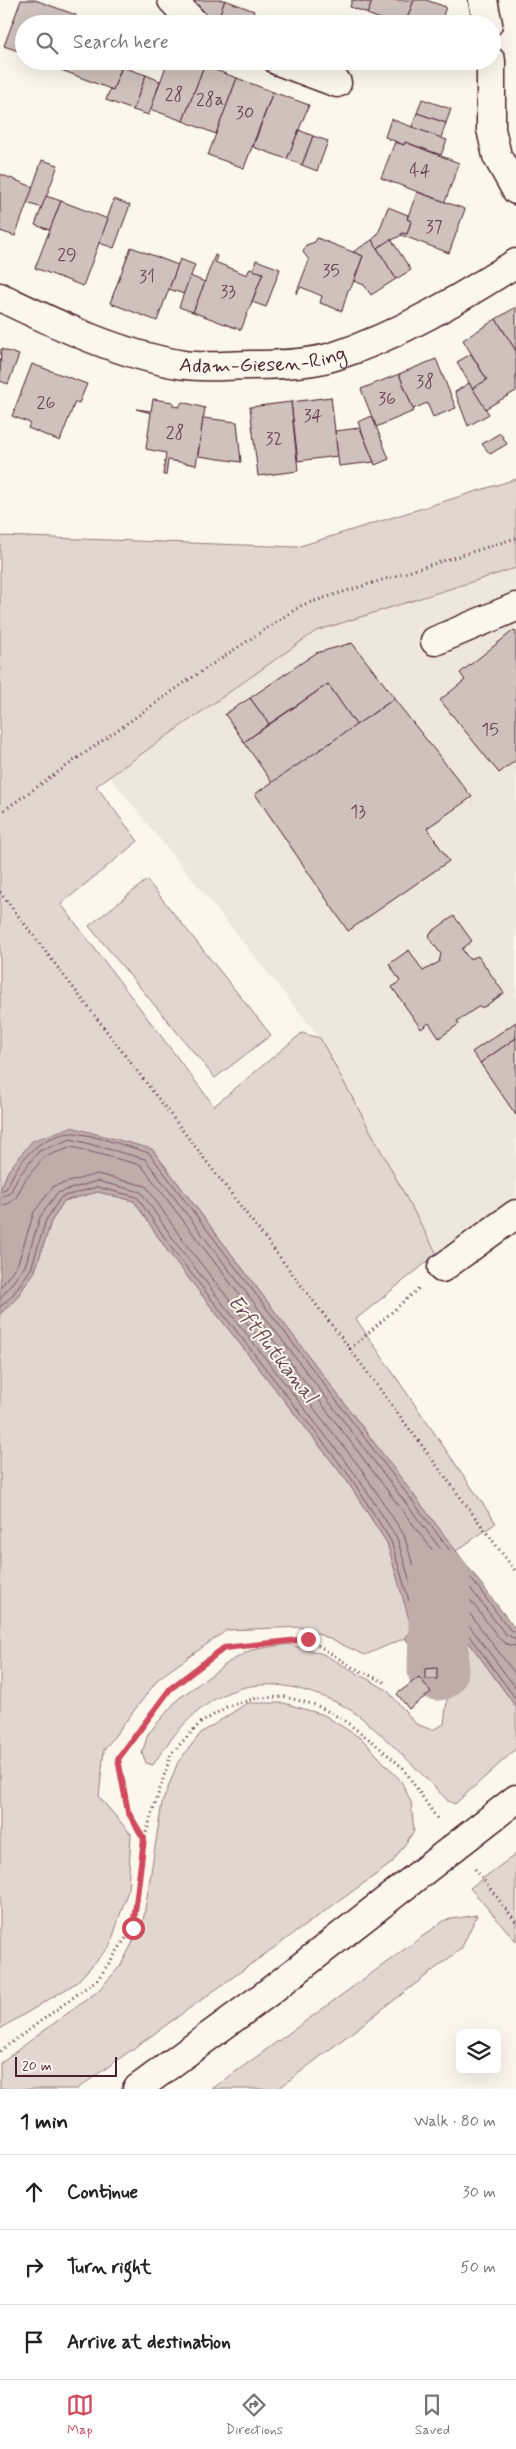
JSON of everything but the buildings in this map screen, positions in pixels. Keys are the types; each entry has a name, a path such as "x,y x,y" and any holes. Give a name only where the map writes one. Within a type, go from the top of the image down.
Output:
{"street":[{"path":"172,0 186,15"},
{"path":"483,0 486,15"},
{"path":"302,70 337,83"},
{"path":"491,70 493,138 497,156 516,190"},
{"name":"Adam-Giesen-Ring","path":"0,297 57,324 138,354 185,365 276,365 333,357 394,332 449,305 516,263"},
{"path":"435,642 516,606"},
{"path":"442,1268 516,1214"},
{"path":"137,2089 266,1995 516,1799"}],"path":[{"path":"0,814 179,687 302,605 516,538"},
{"path":"0,892 350,1349 516,1572"},
{"path":"350,1349 442,1268"},
{"path":"144,1839 128,1812 118,1759 170,1689 224,1648 308,1639 352,1667 386,1683"},
{"path":"0,2051 98,1979 133,1928 144,1839 171,1754 199,1724 228,1706 257,1698 285,1697 316,1705 342,1719 373,1742 403,1768 456,1847 516,1922"}],"shaded area":[{"path":"516,479 516,568 316,631 96,786 138,841 61,904 214,1106 302,1033 320,1038 437,1254 356,1319 496,1523 456,1551 152,1149 8,1171 0,1191 0,536 297,547"},
{"path":"516,569 516,1197 437,1254 320,1038 110,777 316,631"},
{"path":"147,880 271,1035 215,1078 89,926"},
{"path":"98,1192 134,1201 169,1253 347,1481 387,1543 413,1630 405,1638 365,1655 303,1627 227,1630 159,1678 104,1750 99,1797 131,1834 128,1890 110,1946 76,1983 0,2029 0,1314 15,1300 35,1271 51,1222 64,1201"},
{"path":"452,1619 516,1707 516,1749 455,1804 448,1801 396,1749 357,1715 323,1697 283,1686 260,1685 238,1689 218,1697 183,1725 153,1765 146,1763 142,1753 148,1734 178,1699 229,1662 251,1650 288,1644 323,1654 387,1690 416,1724 432,1730 444,1724 452,1660"},
{"path":"247,1703 284,1703 324,1715 362,1739 401,1781 411,1802 414,1831 392,1863 77,2089 0,2089 0,2063 98,1991 121,1965 143,1922 162,1803 178,1762 201,1733"},
{"path":"516,1854 516,1941 470,1888"},
{"path":"477,1915 461,1949 278,2089 212,2089 445,1920"}],"water":[{"name":"Erftflutkanal","path":"71,1127 152,1149 516,1630 516,1707 452,1619 452,1662 424,1664 405,1638 412,1630 387,1543 347,1481 169,1253 134,1201 98,1192 64,1201 51,1222 35,1271 15,1300 0,1314 0,1191 8,1171 32,1141"}],"waterway":[{"path":"438,1670 440,1579"}],"route":[{"path":"133,1928 144,1839 128,1812 118,1759 170,1689 224,1648 308,1639"}]}
